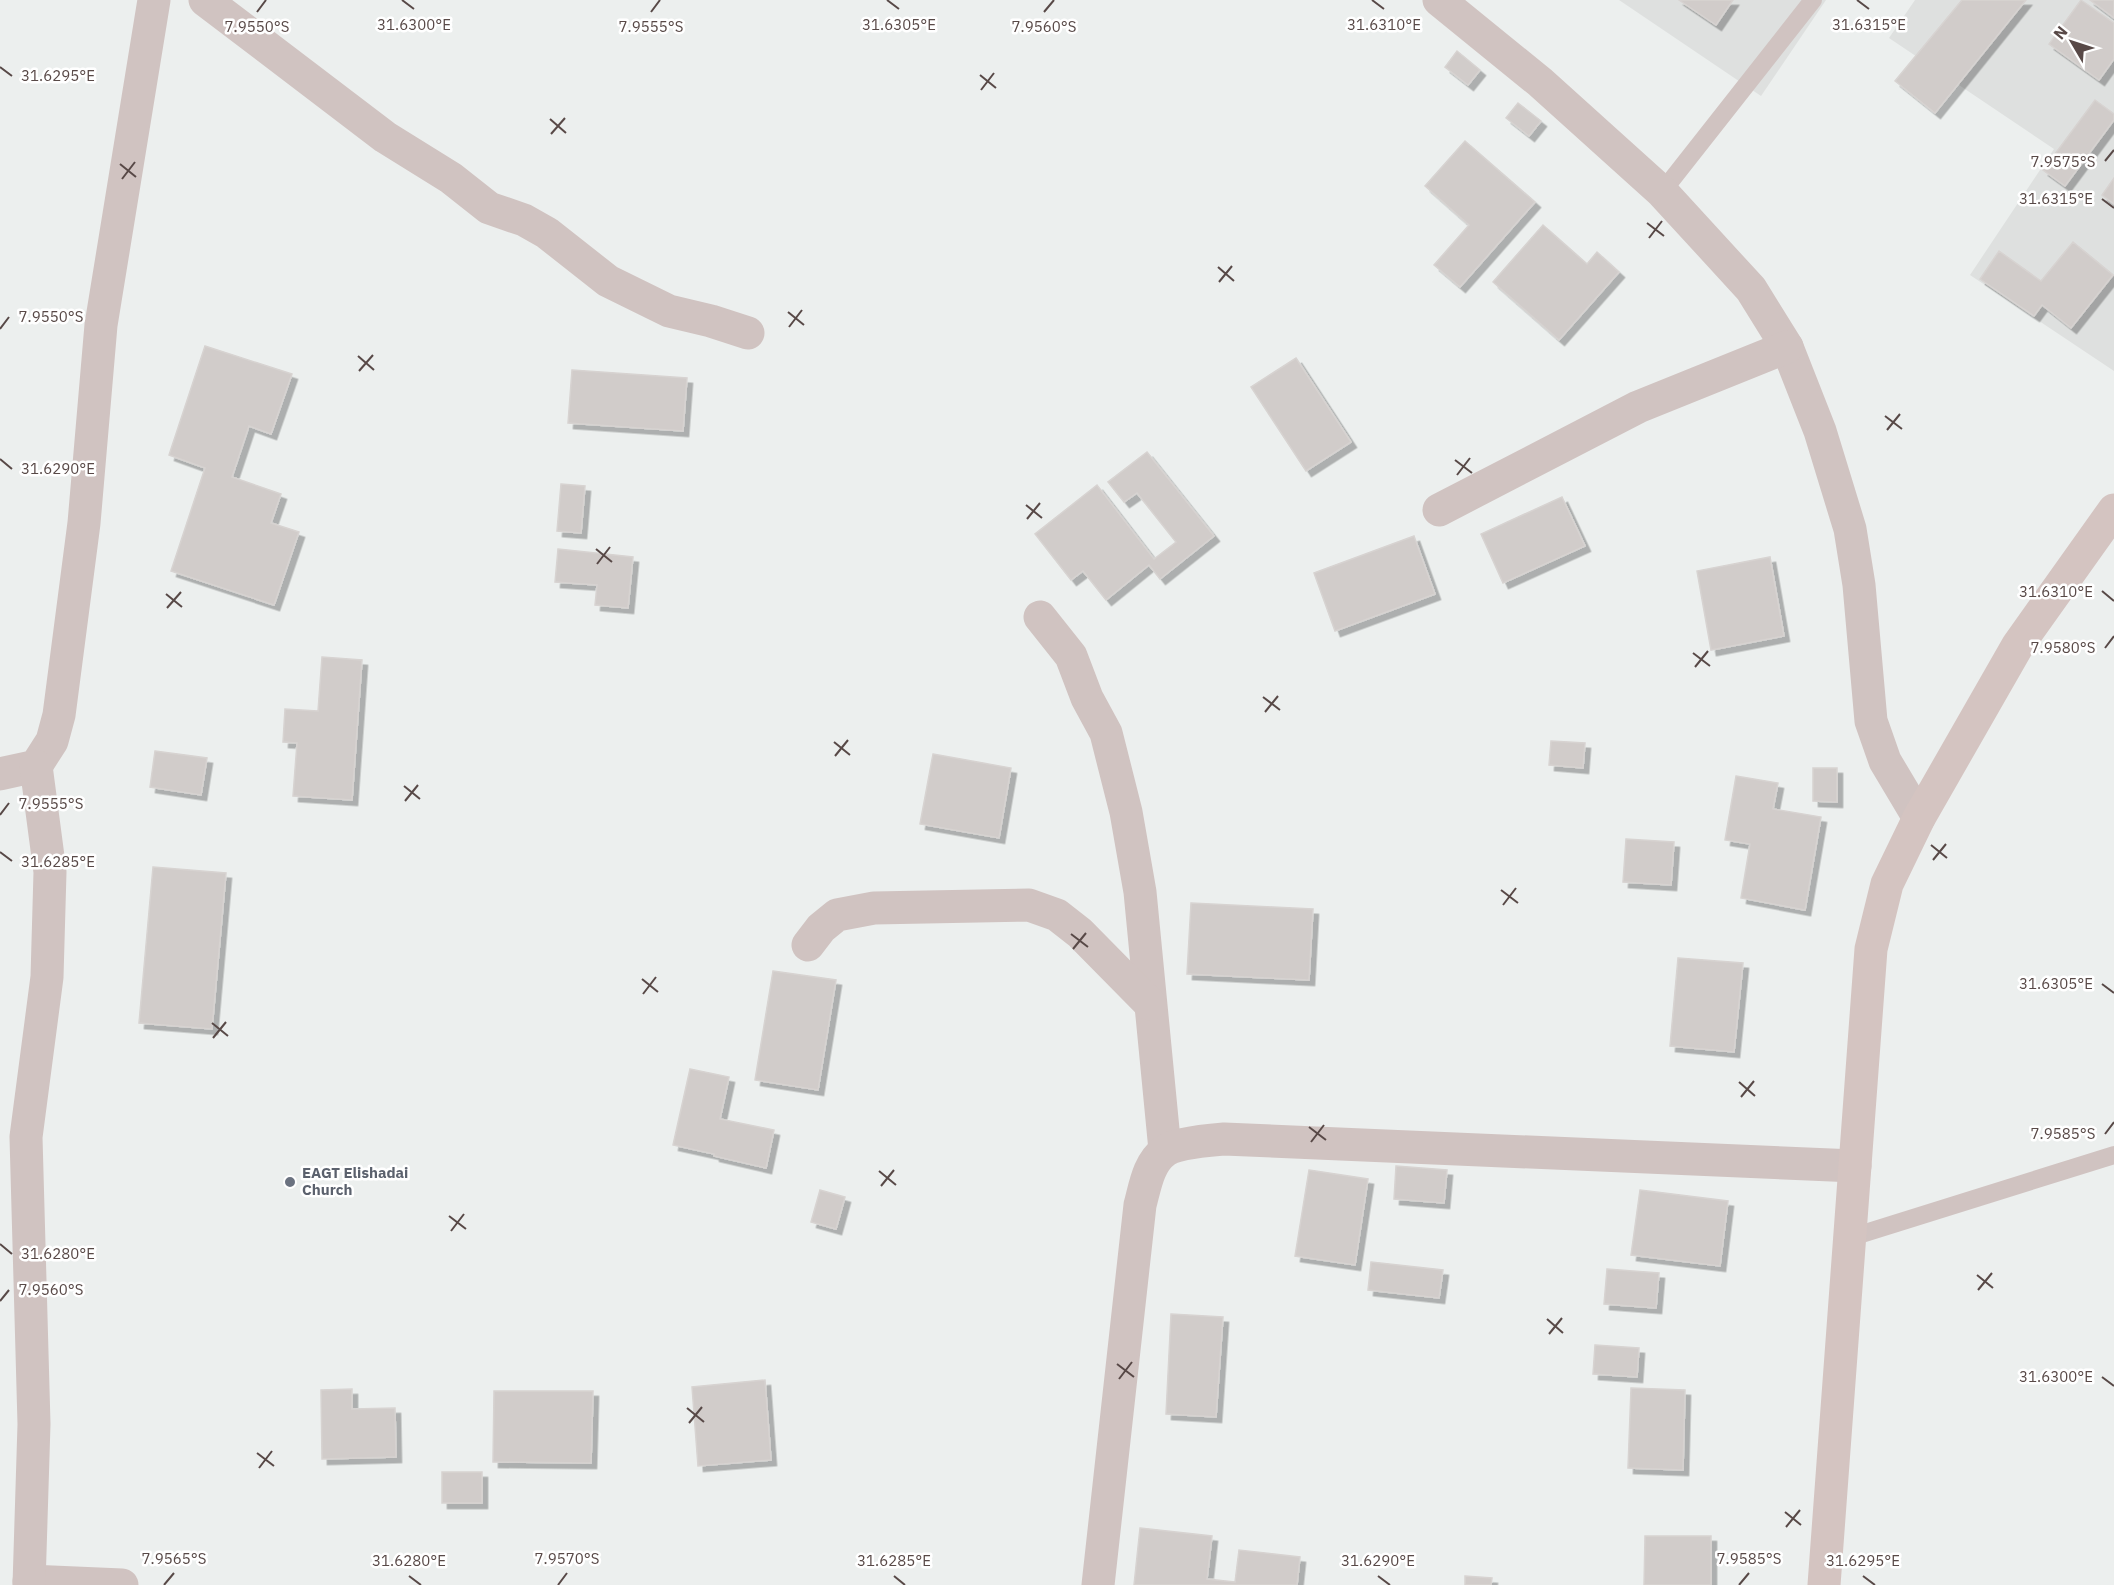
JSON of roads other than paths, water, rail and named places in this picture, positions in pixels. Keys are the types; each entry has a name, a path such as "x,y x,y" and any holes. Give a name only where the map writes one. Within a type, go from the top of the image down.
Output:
{"street":[{"path":"122,1585 29,1583 34,1424 13,1136 47,977 50,872 36,766 52,741 59,716 84,523 101,325 154,0"},
{"path":"205,0 385,137 451,178 489,208 531,224 547,233 608,281 669,311 748,333"},
{"path":"1439,0 1540,82 1662,192 1751,289 1787,347 1820,431 1850,529 1859,585 1871,721 1885,761 1919,818"},
{"path":"1439,510 1638,407 1787,347"},
{"path":"1824,1585 1870,949 1887,884 1919,818 2018,645 2114,510"},
{"path":"1040,617 1071,656 1088,698 1106,733 1126,812 1140,892 1165,1150"},
{"path":"0,774 36,766"},
{"path":"808,945 821,928 837,915 874,908 1029,905 1057,915 1080,933 1150,1004"},
{"path":"1098,1585 1140,1205 1149,1171 1165,1150 1199,1141 1224,1139 1855,1166"}],"lane":[{"path":"1662,192 1814,0"},
{"path":"1849,1238 2114,1155"}],"place":[{"name":"EAGT Elishadai Church","path":"290,1182"}]}
